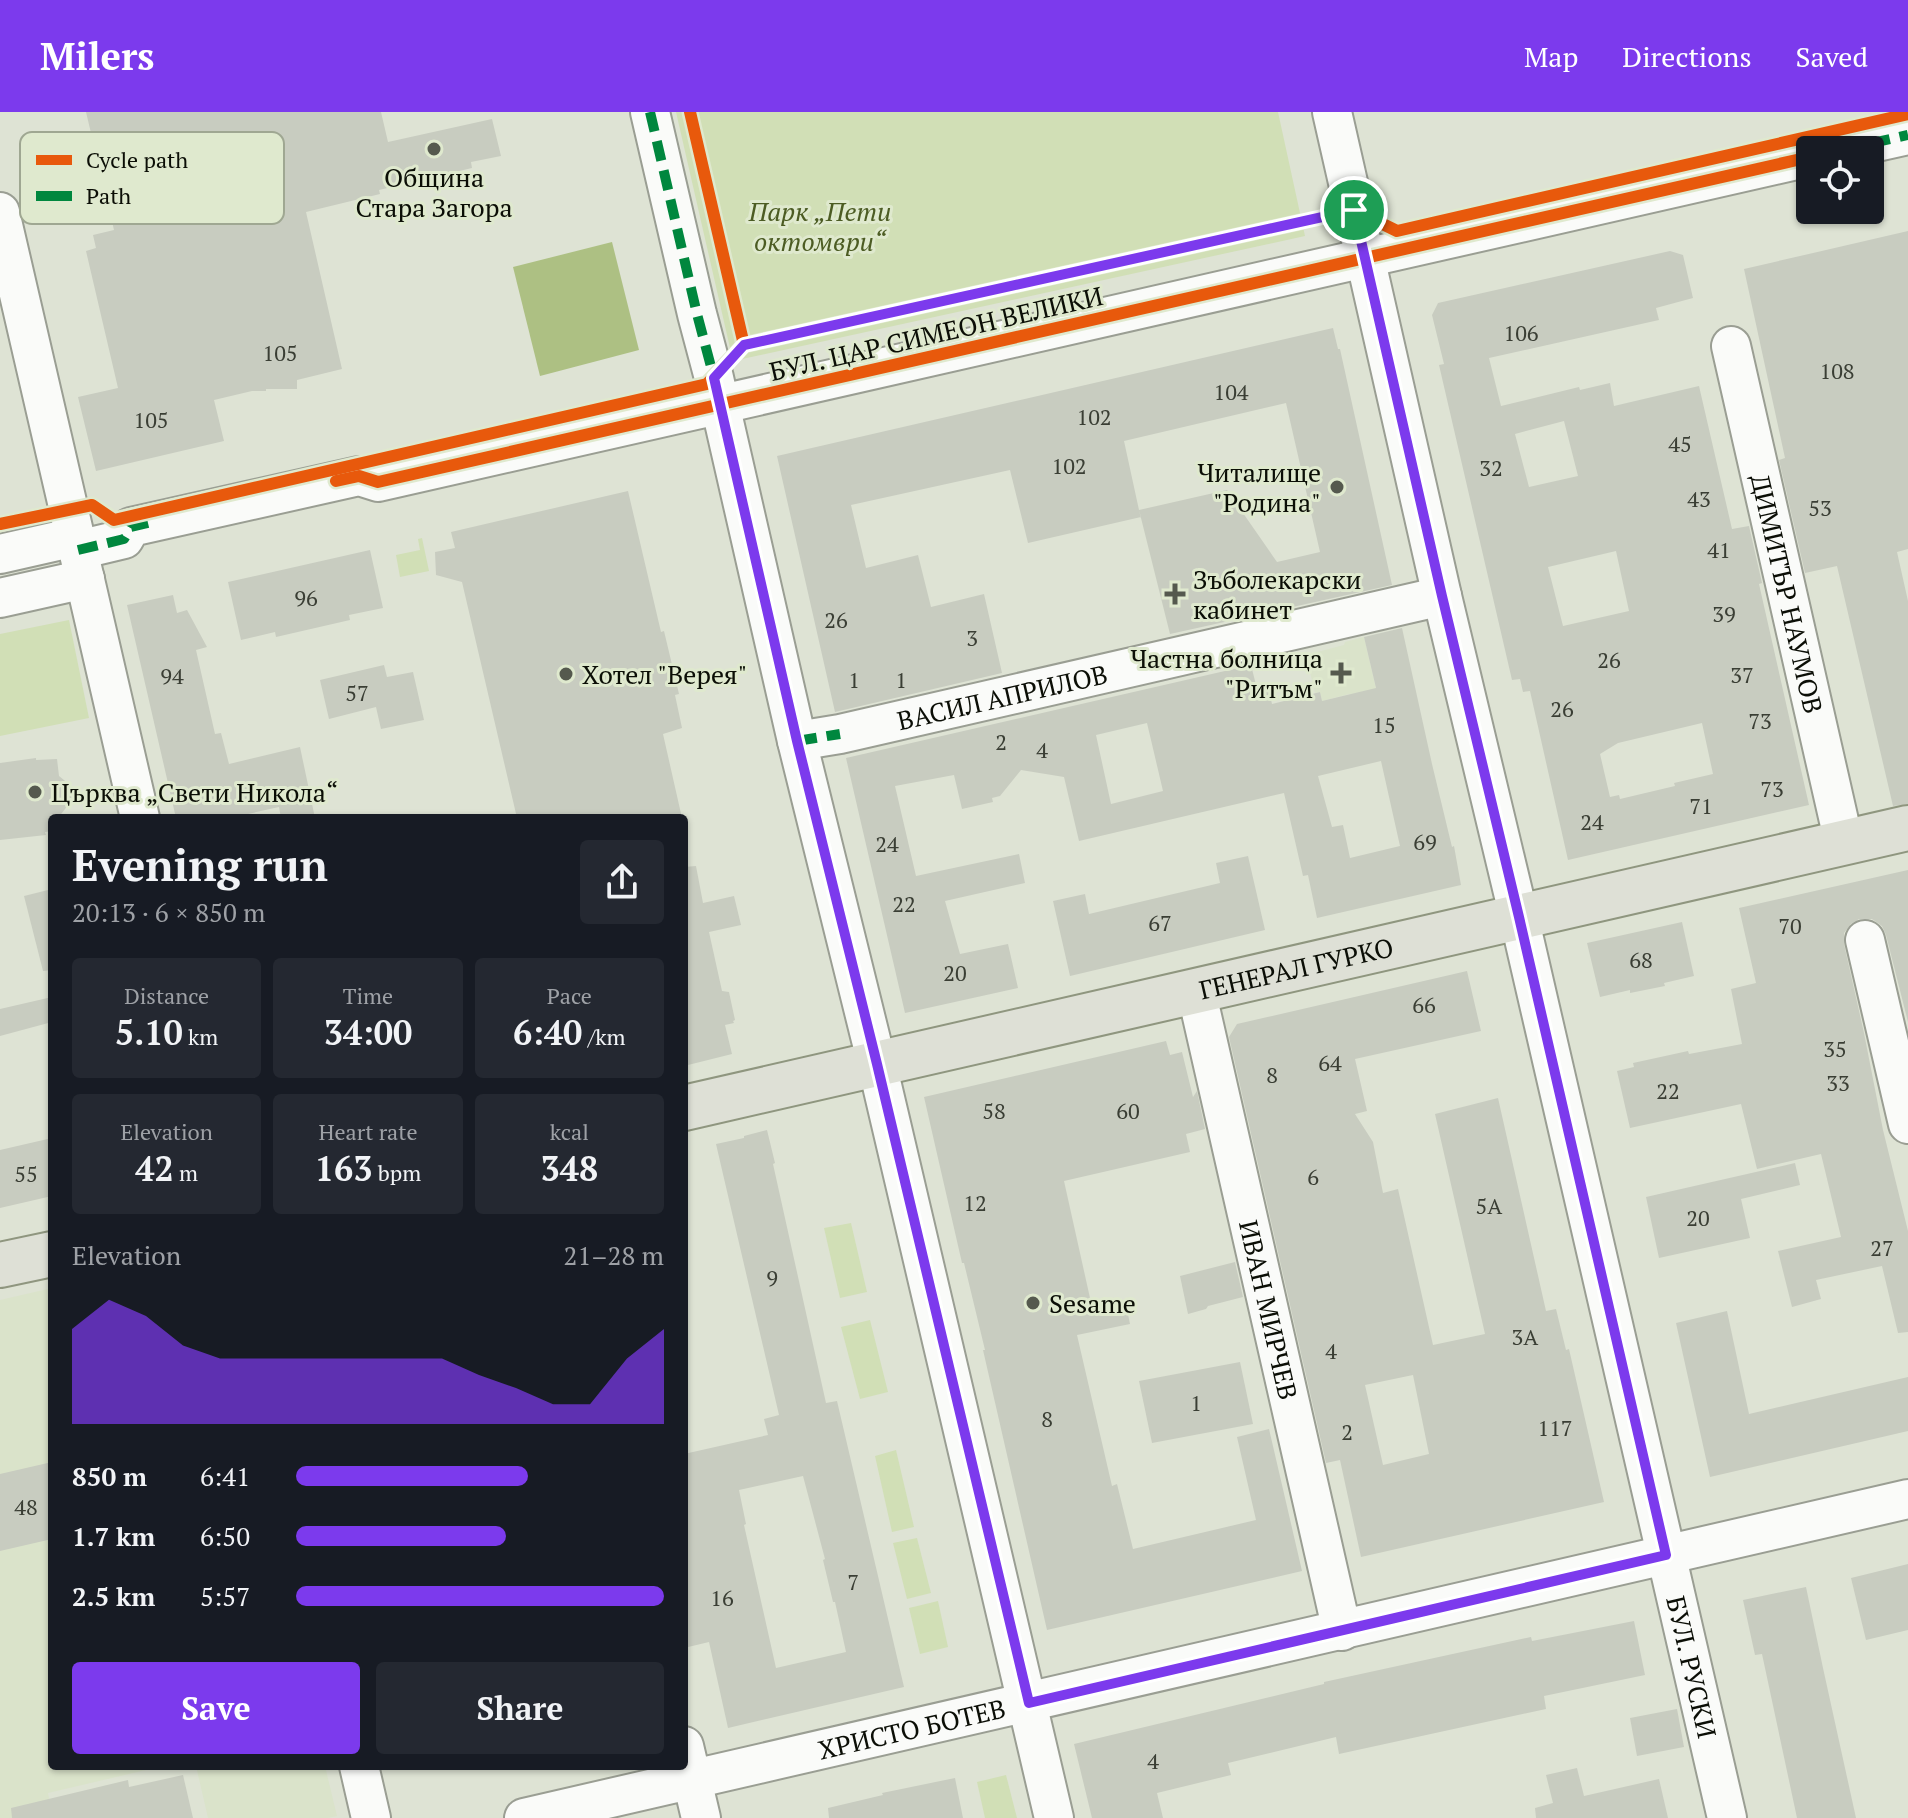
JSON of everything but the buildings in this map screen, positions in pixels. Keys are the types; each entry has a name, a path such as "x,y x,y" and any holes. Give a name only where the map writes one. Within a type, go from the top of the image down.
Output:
{"main road":[{"name":"ГЕНЕРАЛ ГУРКО","path":"688,1107 1908,828"},
{"path":"0,1265 48,1255"}],"street":[{"path":"650,112 1054,1818"},
{"name":"БУЛ. РУСКИ","path":"1332,112 1727,1818"},
{"path":"1884,140 1908,135"},
{"name":"БУЛ. ЦАР СИМЕОН ВЕЛИКИ","path":"0,598 79,555 124,539 131,527 359,476 378,482 1796,160"},
{"path":"0,212 139,814"},
{"name":"ДИМИТЪР НАУМОВ","path":"1731,346 1844,843"},
{"name":"БУЛ. ЦАР СИМЕОН ВЕЛИКИ","path":"0,554 79,555"},
{"name":"ВАСИЛ АПРИЛОВ","path":"797,741 840,734 1442,596"},
{"path":"1865,940 1908,1124"},
{"name":"ИВАН МИРЧЕВ","path":"1196,990 1342,1631"},
{"name":"ХРИСТО БОТЕВ","path":"688,1763 1029,1703 1908,1499"},
{"path":"688,1763 701,1818"},
{"path":"360,1770 371,1818"},
{"name":"ХРИСТО БОТЕВ","path":"524,1818 667,1770"}],"shaded area":[{"path":"612,242 639,350 540,376 513,267"},
{"name":"Частна болница \"Ритъм\"","path":"1364,637 1378,698 1349,694 1322,701 1320,692 1315,693 1306,655"},
{"path":"48,1289 48,1770 146,1770 48,1793 53,1818 0,1818 0,1300"},
{"path":"197,1770 326,1770 337,1816 328,1818 208,1818"}],"green space":[{"name":"Парк „Пети октомври“","path":"676,112 1278,112 1305,236 733,361"},
{"path":"422,538 429,571 400,577 396,555 420,550 418,539"},
{"path":"69,620 89,718 0,736 0,634"},
{"path":"851,1223 867,1292 840,1298 824,1228"},
{"path":"870,1320 888,1392 860,1399 841,1327"},
{"path":"896,1450 914,1527 892,1532 875,1456"},
{"path":"917,1538 931,1593 907,1599 893,1543"},
{"path":"938,1601 948,1647 920,1654 909,1608"},
{"path":"1006,1775 1017,1818 985,1818 977,1782"}],"marked path":[{"path":"650,112 797,741 877,1064"},
{"path":"1884,140 1908,135"},
{"path":"78,550 124,539 131,527 148,523"},
{"path":"797,741 840,734"}],"cycle path":[{"path":"690,112 744,345"},
{"path":"0,524 92,505 114,520 707,384 744,345 1354,210 1397,231 1908,114"},
{"path":"336,481 359,476 378,482 1796,160"}],"place":[{"name":"Община Стара Загора","path":"434,149"},
{"name":"Читалище \"Родина\"","path":"1337,487"},
{"name":"Зъболекарски кабинет","path":"1175,594"},
{"name":"Частна болница \"Ритъм\"","path":"1341,673"},
{"name":"Хотел \"Верея\"","path":"566,674"},
{"name":"Църква „Свети Никола“","path":"35,792"},
{"name":"Sesame","path":"1033,1303"}],"route":[{"path":"1354,210 1666,1555 1029,1703 797,741 714,378 744,345 1354,210"}]}
